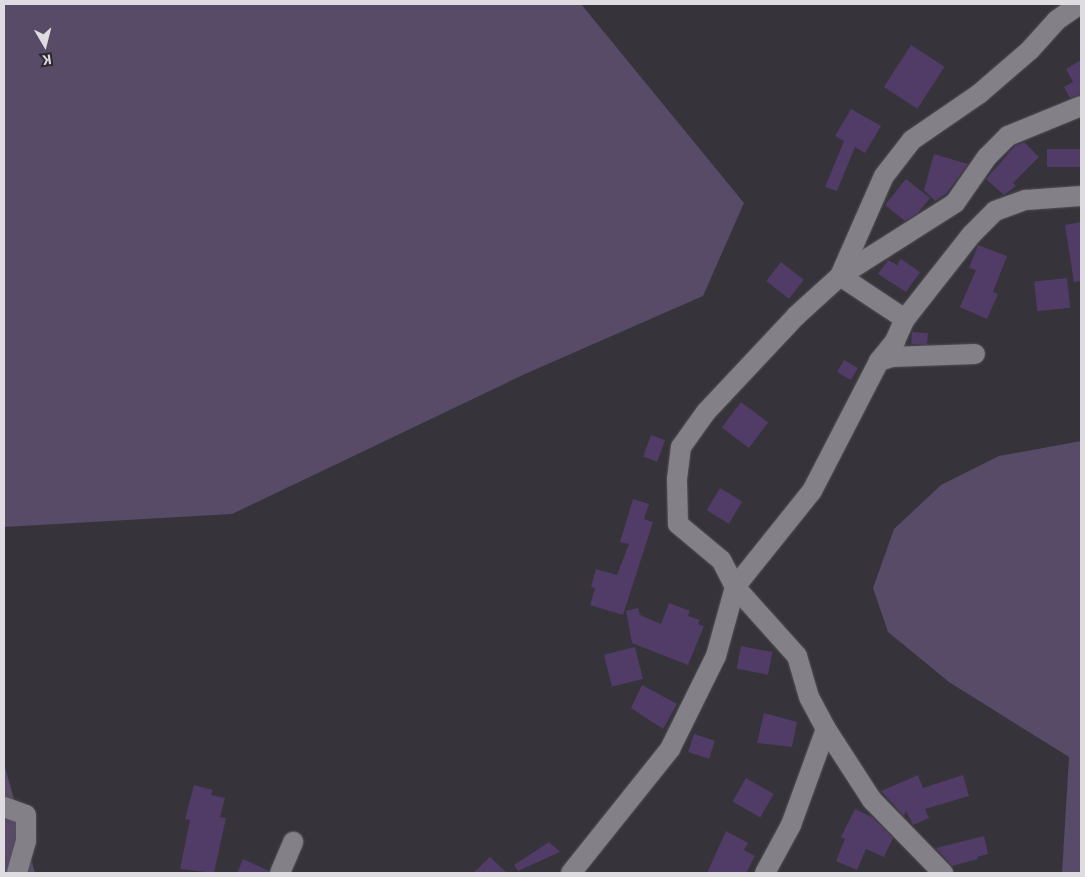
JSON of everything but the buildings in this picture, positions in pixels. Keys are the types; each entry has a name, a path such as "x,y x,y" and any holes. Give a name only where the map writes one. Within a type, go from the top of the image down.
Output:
{"street":[{"path":"840,276 884,176 912,140 979,94 1030,50 1057,20 1080,4"},
{"path":"944,873 872,800 826,729 810,697 797,656 735,586 721,560 678,524 677,479 682,447 706,412 796,316 840,276 955,203 987,157 1008,136 1081,106"},
{"path":"572,873 670,750 716,656 735,586 812,491 878,361 895,341 905,319 971,235 995,211 1026,200 1081,196"},
{"path":"840,276 905,319"},
{"path":"878,361 900,356 975,354"},
{"path":"765,873 791,825 826,729"},
{"path":"4,807 26,815 26,841 17,873"},
{"path":"280,873 293,842"}],"shaded area":[{"path":"4,4 581,4 744,203 703,296 525,374 232,514 4,527"},
{"path":"1081,441 1081,873 1062,873 1069,757 949,682 888,632 873,588 894,529 941,485 999,456"},
{"path":"4,764 26,841 35,873 4,873"}]}
